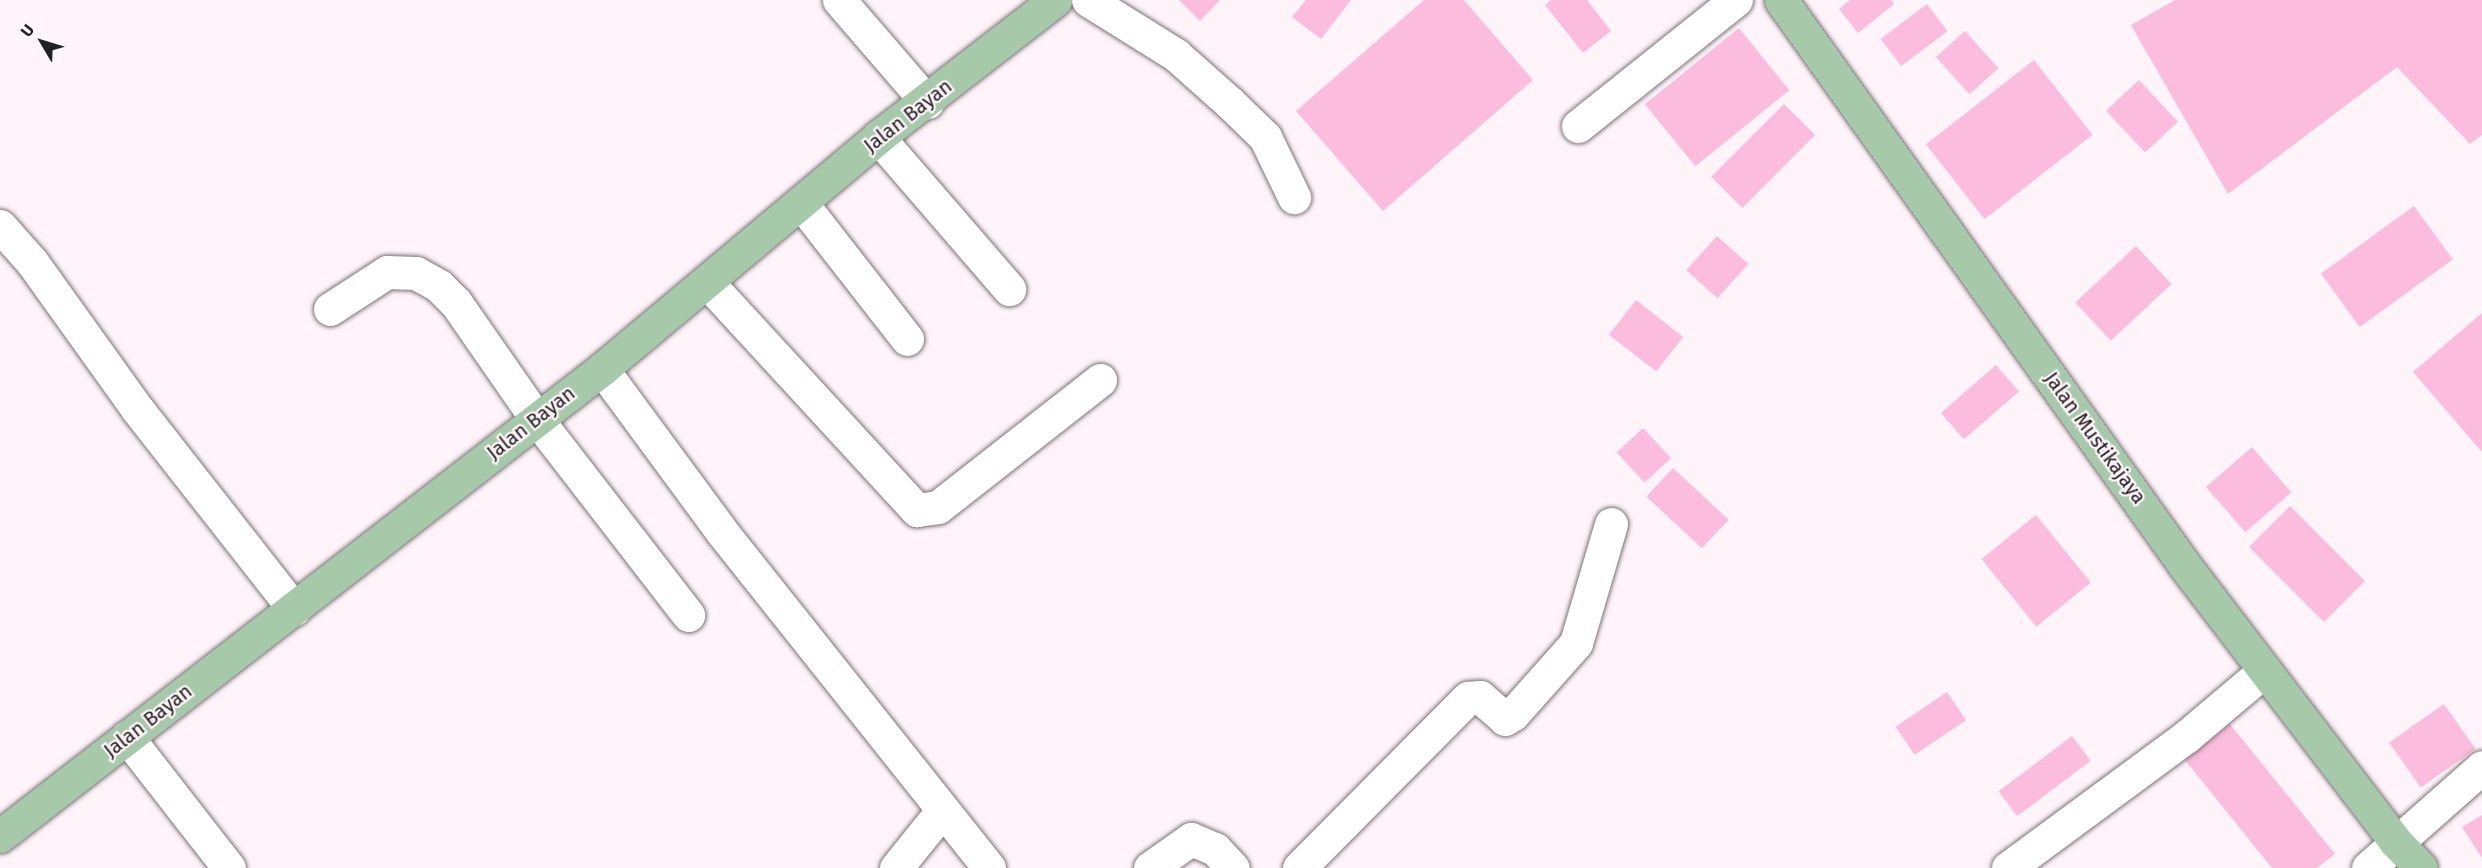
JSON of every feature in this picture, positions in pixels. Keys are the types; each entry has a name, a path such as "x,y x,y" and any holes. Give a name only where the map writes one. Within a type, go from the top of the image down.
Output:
{"main road":[{"name":"Jalan Bayan","path":"0,836 602,369 802,204 878,137 927,102 1055,0"},
{"name":"Jalan Mustikajaya","path":"1781,0 1947,237 2264,671 2395,841 2421,868"}],"street":[{"path":"839,0 927,102"},
{"path":"1088,0 1176,55 1237,110 1265,137 1294,197"},
{"path":"1578,126 1736,0"},
{"path":"878,137 1009,289"},
{"path":"802,204 907,339"},
{"path":"0,226 32,262 138,410 294,609"},
{"path":"330,309 387,272 416,273 440,286 456,303 536,418 688,615"},
{"path":"707,282 917,510 938,507 1100,380"},
{"path":"602,369 722,532 988,868"},
{"path":"1299,868 1468,698 1480,697 1504,719 1513,714 1576,643 1611,524"},
{"path":"2008,868 2187,736 2264,671"},
{"path":"127,737 229,868"},
{"path":"2368,868 2395,841 2482,766"},
{"path":"896,868 942,811"},
{"path":"1150,868 1191,839 1215,849 1233,868"}],"building":[{"path":"1179,0 1220,0 1200,21"},
{"path":"1306,0 1351,0 1321,39 1292,17"},
{"path":"1424,0 1464,0 1533,80 1383,211 1296,111"},
{"path":"1551,0 1587,0 1611,31 1583,53 1545,5"},
{"path":"1850,0 1891,0 1894,4 1858,33 1839,9"},
{"path":"2175,0 2482,0 2482,135 2470,144 2397,67 2228,194 2131,25"},
{"path":"1927,4 1947,31 1901,66 1881,39"},
{"path":"1739,28 1789,90 1695,166 1645,104"},
{"path":"1965,31 1998,68 1969,94 1936,57"},
{"path":"2034,60 2092,135 1985,219 1926,144"},
{"path":"2139,80 2178,122 2145,152 2106,111"},
{"path":"1784,104 1815,135 1742,208 1711,177"},
{"path":"2414,206 2453,259 2360,327 2321,274"},
{"path":"1717,236 1748,264 1717,298 1686,270"},
{"path":"2136,246 2171,284 2111,341 2075,303"},
{"path":"1636,300 1683,337 1656,372 1609,335"},
{"path":"2482,313 2482,452 2413,372"},
{"path":"1996,365 2019,391 1964,439 1941,413"},
{"path":"1643,428 1671,458 1645,483 1617,453"},
{"path":"2252,447 2291,492 2245,532 2206,487"},
{"path":"1673,468 1729,520 1702,548 1646,497"},
{"path":"2290,506 2365,581 2324,622 2249,547"},
{"path":"2036,515 2091,583 2036,627 1982,559"},
{"path":"1947,692 1966,720 1915,755 1896,727"},
{"path":"2444,704 2476,749 2421,787 2389,742"},
{"path":"2230,724 2335,854 2317,868 2272,868 2185,760"},
{"path":"2072,736 2091,761 2017,816 1999,791"},
{"path":"2482,815 2482,858 2462,827"}]}
